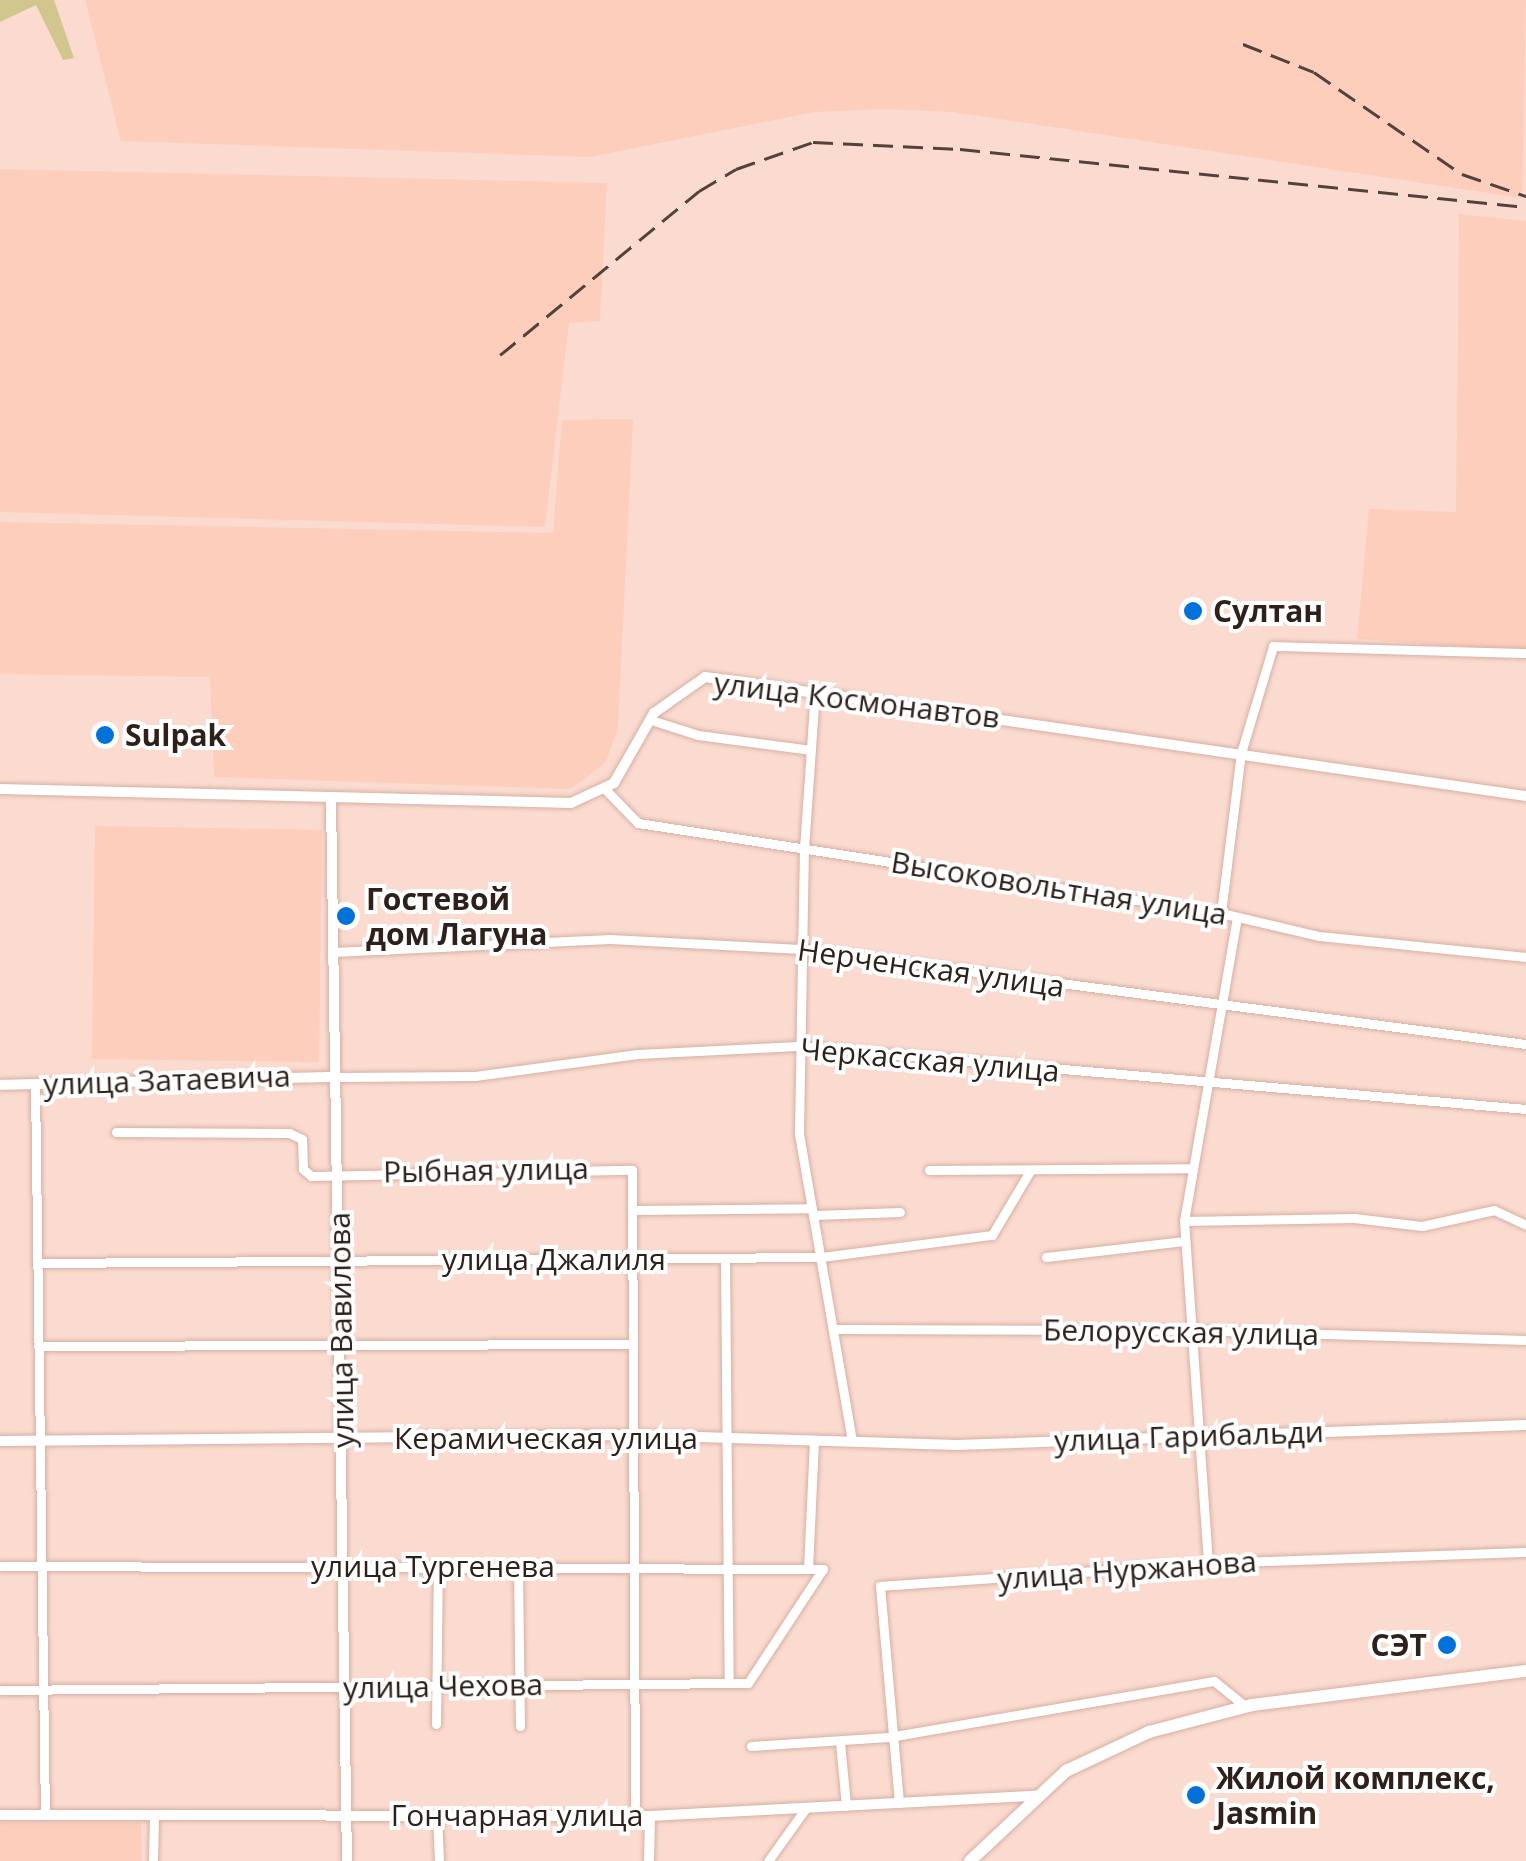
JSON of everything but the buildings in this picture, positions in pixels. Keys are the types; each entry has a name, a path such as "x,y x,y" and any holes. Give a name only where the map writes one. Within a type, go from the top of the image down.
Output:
{"main road":[{"path":"970,1861 1034,1796 1066,1771 1150,1732 1246,1706 1526,1671"}],"street":[{"path":"1221,914 1241,754 1273,646 1526,653"},
{"name":"улица Космонавтов","path":"606,790 650,720 679,690 705,676 1526,796"},
{"path":"816,690 804,846 798,1134 836,1330 852,1440"},
{"path":"650,720 698,735 811,750"},
{"path":"0,789 537,805 570,803 606,790"},
{"name":"Высоковольтная улица","path":"606,790 638,823 1221,914 1319,936 1526,957"},
{"name":"улица Вавилова","path":"332,798 347,1861"},
{"path":"1208,1563 1196,1435 1184,1221 1217,1008 1237,918"},
{"name":"Нерченская улица","path":"333,952 610,940 801,949 1217,1008 1526,1044"},
{"name":"Черкасская улица","path":"334,1076 475,1076 638,1054 797,1046 1204,1086 1526,1110"},
{"name":"улица Затаевича","path":"0,1085 334,1076"},
{"path":"34,1084 41,1264 38,1346 46,1814"},
{"path":"116,1132 288,1132 302,1139 305,1172 337,1172"},
{"name":"Рыбная улица","path":"337,1172 625,1168 632,1173 633,1210"},
{"path":"930,1170 1190,1168"},
{"name":"улица Джалиля","path":"41,1264 340,1258 822,1257 992,1234 1030,1171"},
{"path":"635,1816 633,1210 900,1212"},
{"path":"1184,1221 1354,1218 1422,1226 1494,1210 1526,1225"},
{"path":"1046,1257 1184,1241"},
{"path":"724,1258 729,1682"},
{"name":"Белорусская улица","path":"836,1330 1192,1330 1526,1340"},
{"path":"38,1346 633,1344"},
{"name":"улица Гарибальди","path":"852,1440 957,1445 1526,1425"},
{"name":"Керамическая улица","path":"0,1441 635,1435 852,1440"},
{"path":"808,1568 814,1440"},
{"name":"улица Нуржанова","path":"899,1803 889,1737 880,1586 1208,1563 1526,1552"},
{"name":"улица Тургенева","path":"0,1566 824,1568 748,1683 729,1682"},
{"path":"436,1724 438,1566"},
{"path":"518,1566 520,1726"},
{"name":"улица Чехова","path":"0,1690 729,1682"},
{"path":"752,1746 889,1737 1214,1682 1246,1706"},
{"path":"840,1742 846,1806"},
{"name":"Гончарная улица","path":"0,1815 650,1816 1034,1796"},
{"path":"768,1861 806,1808"},
{"path":"437,1815 439,1861"},
{"path":"153,1861 154,1816"},
{"path":"649,1861 650,1816"}],"shaded area":[{"path":"0,0 54,0 74,58 63,60 36,5 0,22"},
{"path":"85,0 1526,0 1522,198 953,112 883,109 814,112 590,157 121,141"},
{"path":"0,169 607,183 600,321 569,323 545,527 0,512"},
{"path":"1459,214 1526,221 1526,651 1357,639 1369,509 1456,512"},
{"path":"633,419 618,728 606,762 571,789 214,777 210,677 0,674 0,522 553,533 562,420"},
{"path":"95,826 322,830 319,1062 92,1059"},
{"path":"0,1823 141,1823 142,1861 0,1861"}],"railway":[{"path":"1243,44 1314,72 1462,174 1526,196"},
{"path":"500,355 699,191 736,169 813,142 960,149 1526,207"}],"place":[{"name":"Султан","path":"1193,611"},
{"name":"Sulpak","path":"105,735"},
{"name":"Гостевой дом Лагуна","path":"346,916"},
{"name":"СЭТ","path":"1447,1645"},
{"name":"Жилой комплекс, Jasmin","path":"1196,1795"}]}
